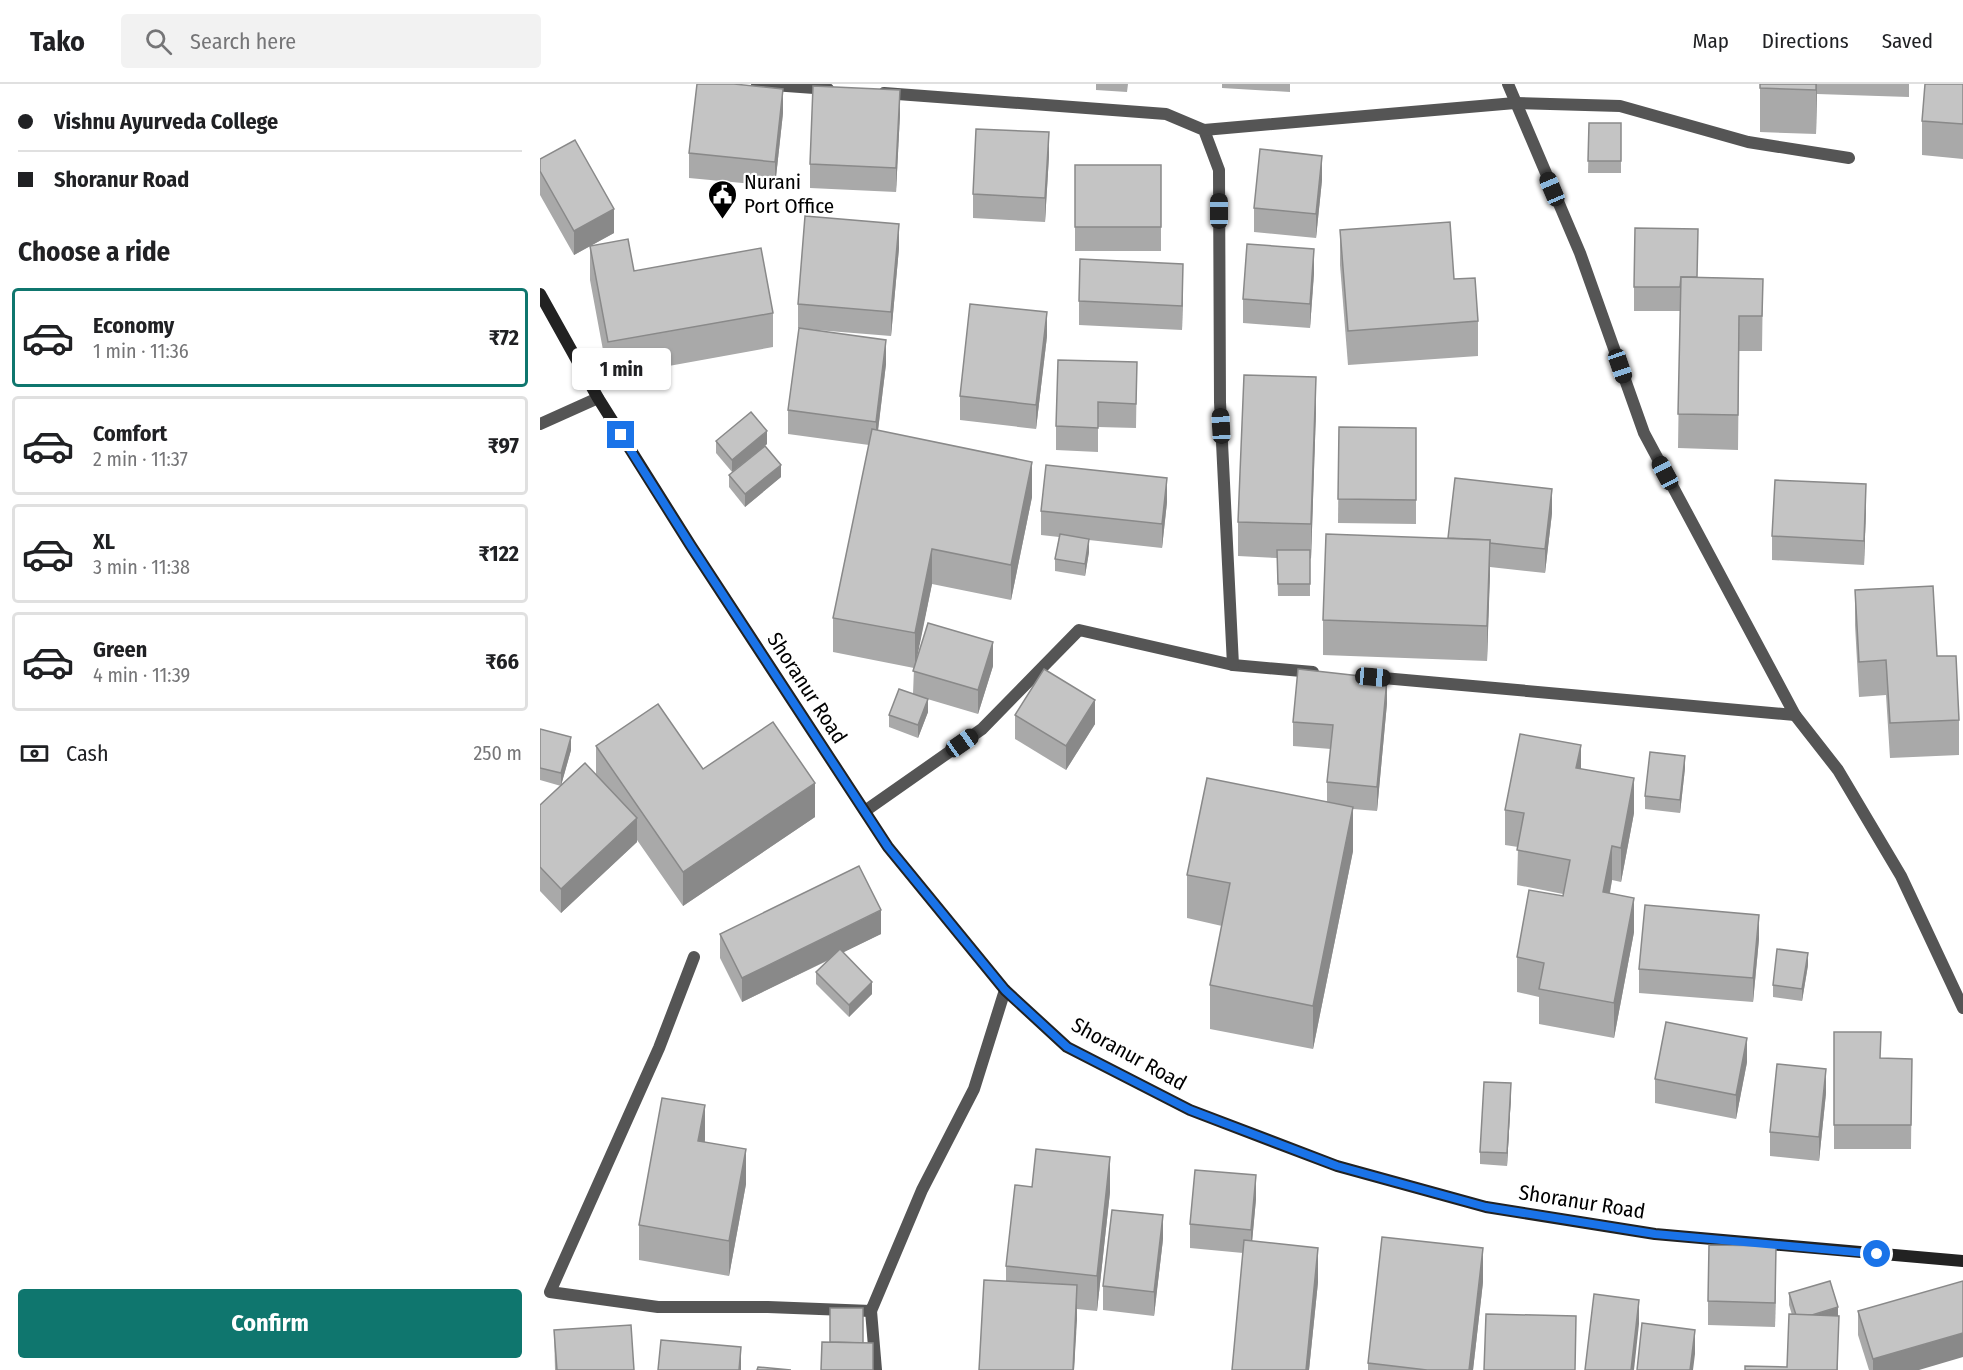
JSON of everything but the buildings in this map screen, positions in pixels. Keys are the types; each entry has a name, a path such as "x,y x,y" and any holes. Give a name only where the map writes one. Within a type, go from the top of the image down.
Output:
{"main road":[{"name":"Shoranur Road","path":"540,294 598,398 691,546 888,847 1005,990 1067,1047 1190,1110 1337,1166 1486,1207 1655,1234 1963,1261"}],"street":[{"path":"757,84 839,90"},
{"path":"1508,84 1580,254 1644,433 1795,715 1838,770 1901,876 1963,1008"},
{"path":"874,93 1166,114 1204,130 1515,103 1620,106 1748,142 1849,158"},
{"path":"1204,130 1219,170 1220,402 1233,665"},
{"path":"540,424 598,398"},
{"path":"865,811 982,729 1079,630 1233,665 1327,673"},
{"path":"1362,676 1795,715"},
{"path":"694,957 658,1048 545,1292 658,1307 768,1307 871,1311"},
{"path":"876,1370 871,1311 922,1190 974,1089 1005,990"}],"place":[{"name":"Nurani Port Office","path":"723,220"}],"route":[{"path":"621,435 888,847 1005,990 1067,1047 1190,1110 1337,1166 1486,1207 1655,1234 1877,1254"}]}
